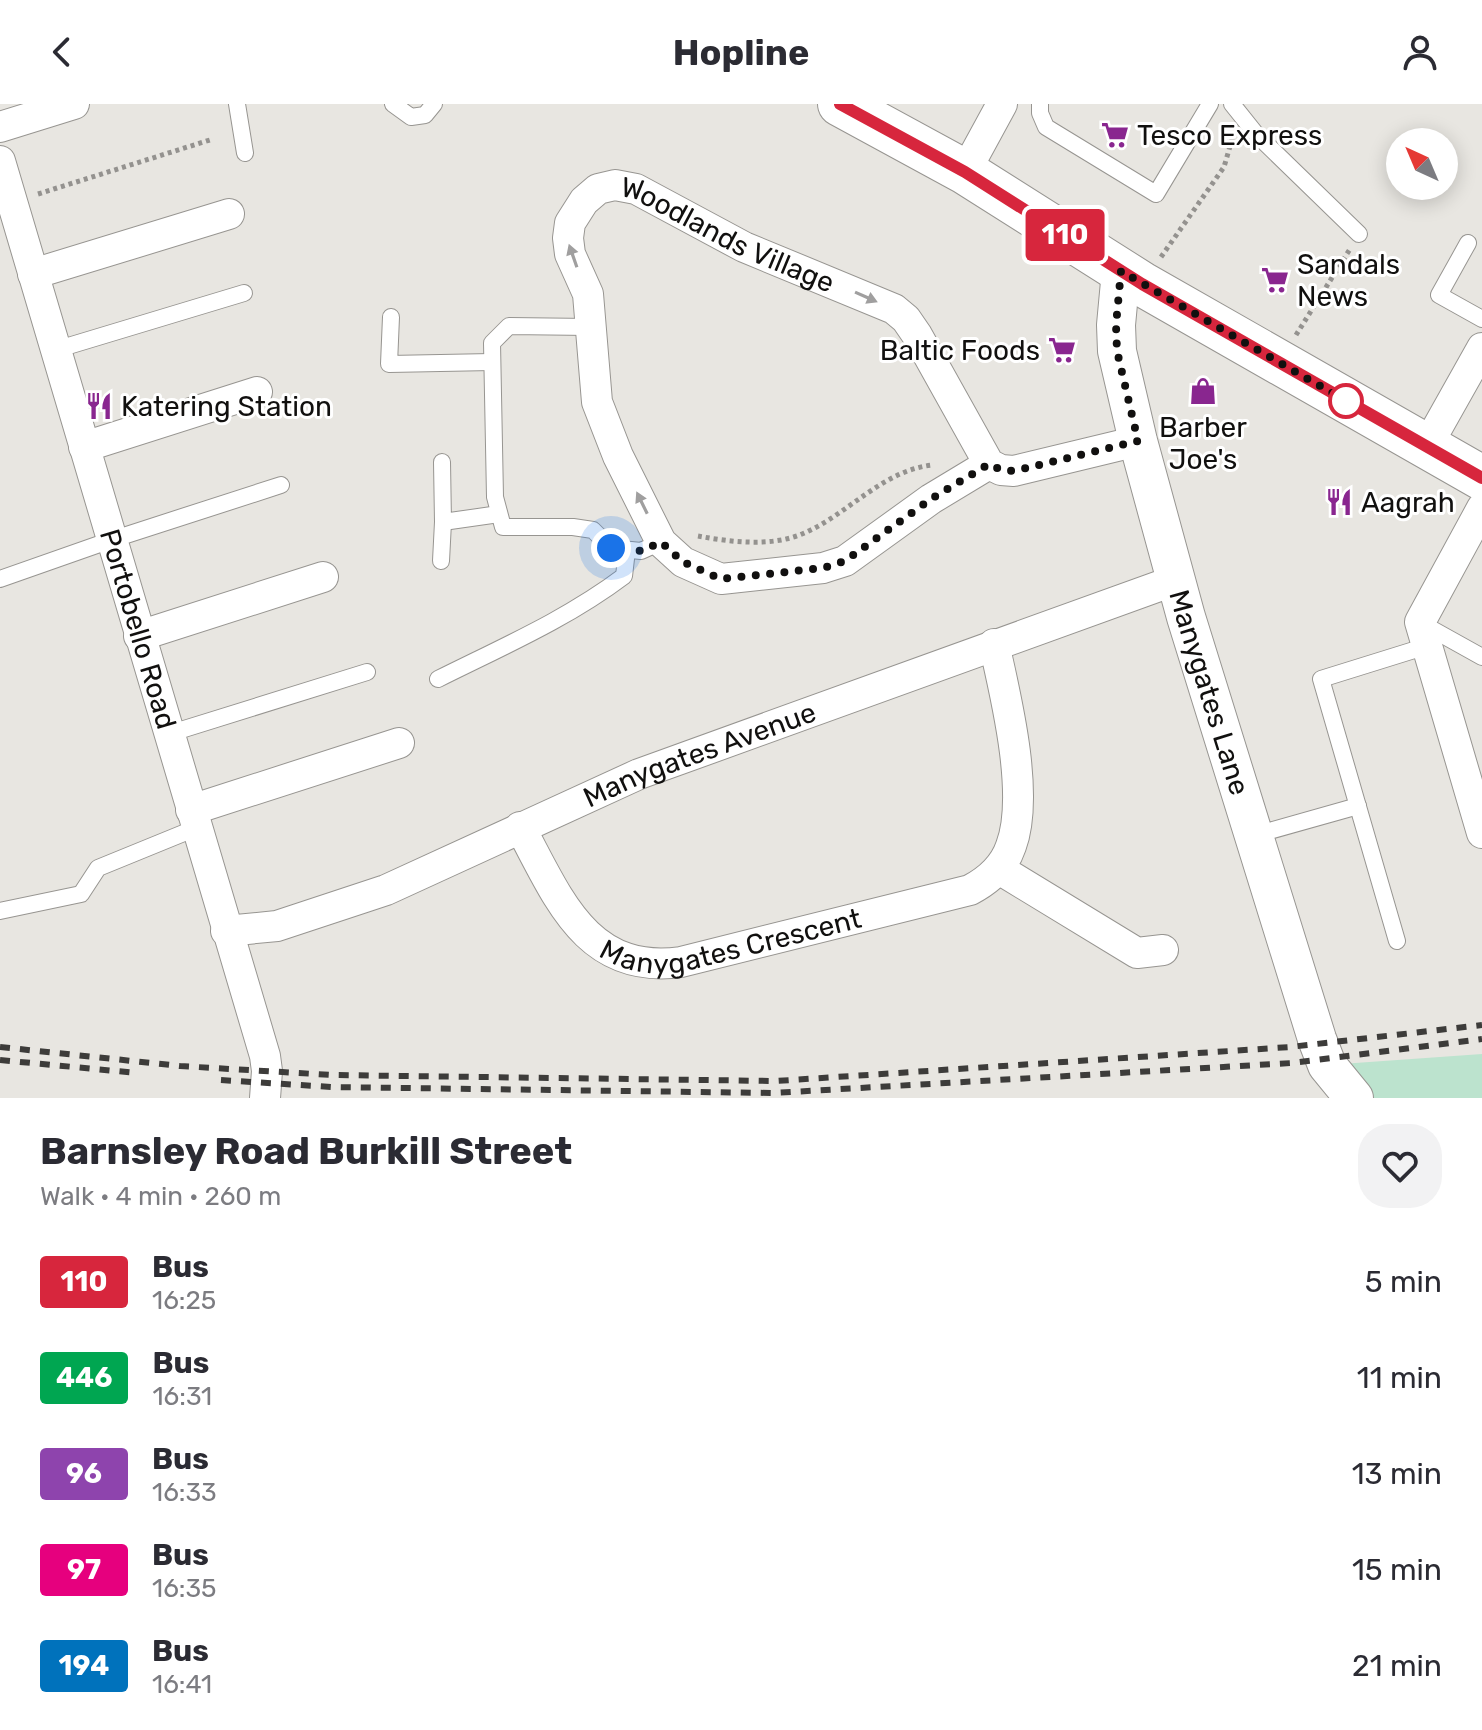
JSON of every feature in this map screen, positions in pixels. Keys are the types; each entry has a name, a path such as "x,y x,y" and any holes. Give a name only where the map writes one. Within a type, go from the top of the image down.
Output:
{"main road":[{"path":"840,104 965,172 1132,277 1482,478"}],"street":[{"path":"0,127 74,104"},
{"path":"965,172 1002,104"},
{"name":"Portobello Road","path":"0,161 265,1056 265,1098"},
{"name":"Woodlands Village","path":"615,185 636,189 744,247 894,309 906,319 982,468 931,499 845,561 823,568 721,579 683,562 657,535 618,456 597,402 590,327 588,294 570,254 570,223 584,201 598,189 615,185"},
{"path":"33,274 229,214"},
{"name":"Manygates Lane","path":"1132,277 1116,325 1117,351 1138,441 1176,580 1317,1039 1327,1065 1354,1098"},
{"path":"1427,446 1482,348"},
{"path":"84,447 257,392"},
{"path":"982,468 1014,471 1138,441"},
{"path":"1482,508 1424,634 1482,833"},
{"path":"139,636 323,577"},
{"name":"Manygates Avenue","path":"226,931 277,926 386,890 520,827 683,757 1176,580"},
{"path":"994,644 1010,713 1017,794 1011,847 999,869 1137,953 1163,950"},
{"path":"193,819 399,743"},
{"name":"Manygates Crescent","path":"520,827 573,919 594,941 623,958 660,965 711,956 970,890 987,881 999,869"}],"lane":[{"path":"237,104 245,153"},
{"path":"393,104 411,117 425,115 434,104"},
{"path":"1040,104 1046,127 1156,194 1210,104"},
{"path":"1236,109 1359,234"},
{"path":"1468,243 1439,295 1482,319"},
{"path":"55,350 244,293"},
{"path":"391,317 389,364 492,362"},
{"path":"590,327 509,326 492,343 495,497 503,527 562,526 593,530 611,548 641,551 657,535"},
{"path":"441,561 442,462"},
{"path":"0,579 281,485"},
{"path":"443,522 499,514"},
{"path":"438,679 558,620 595,598 624,576 627,550"},
{"path":"1397,941 1321,679 1424,634 1482,657"},
{"path":"168,734 367,672"},
{"path":"1255,835 1358,806"},
{"path":"0,911 81,894 98,868 193,819"}],"path":[{"path":"1132,277 1224,167 1236,109"},
{"path":"12,203 213,139"},
{"path":"1279,364 1359,234"},
{"path":"657,535 774,541 800,535 877,486 904,473 927,465 982,468"}],"green space":[{"path":"1482,1054 1482,1098 1354,1098 1327,1065"}],"railway":[{"path":"0,1047 180,1066 332,1075 776,1081 1290,1047 1482,1025"},
{"path":"221,1080 331,1087 773,1093 1292,1063 1482,1039"},
{"path":"0,1060 137,1073"}],"bus line":[{"name":"110","path":"840,104 965,172 1142,284 1482,478"}],"place":[{"name":"Tesco Express","path":"1115,135"},
{"name":"Sandals News","path":"1275,280"},
{"name":"Baltic Foods","path":"1062,350"},
{"name":"Barber Joe's","path":"1203,391"},
{"name":"Katering Station","path":"99,406"},
{"name":"Aagrah","path":"1339,502"}],"route":[{"path":"611,548 641,551 661,542 683,562 721,579 823,568 845,561 931,499 989,464 1001,470 1014,471 1138,441 1117,351 1121,271 1353,405 1346,401"}]}
